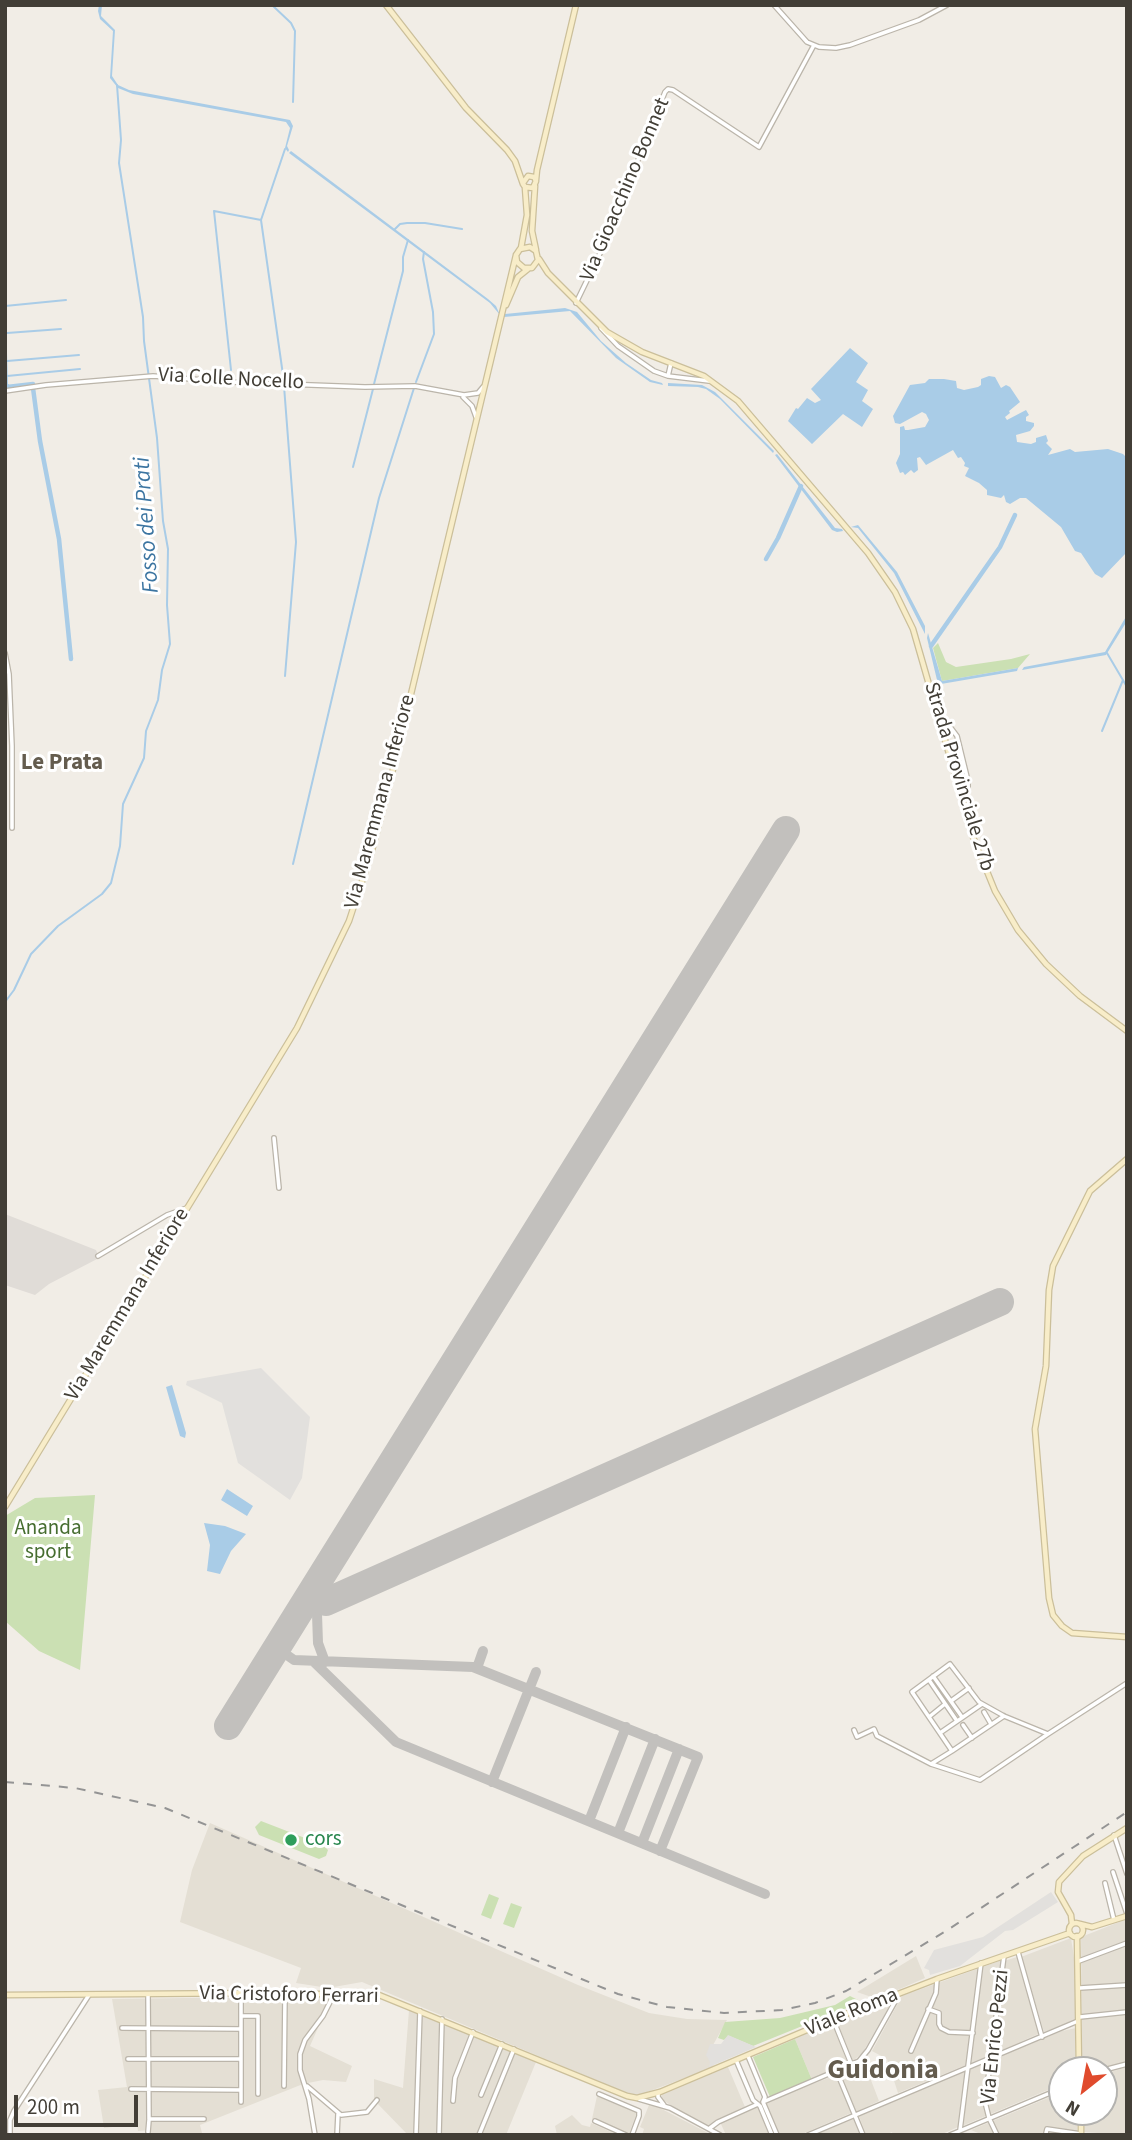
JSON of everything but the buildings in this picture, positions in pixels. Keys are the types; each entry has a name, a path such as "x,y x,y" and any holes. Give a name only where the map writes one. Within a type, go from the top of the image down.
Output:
{"main road":[{"path":"386,5 458,97 536,184"},
{"path":"530,268 537,263 532,231 537,170 576,5"},
{"path":"515,161 524,185 527,215 520,249 516,255 519,265 548,273"},
{"path":"524,185 526,177 537,170"},
{"path":"524,185 529,189 536,184"},
{"path":"520,249 527,247 537,254 548,273 596,322 634,348 714,382"},
{"name":"Via Maremmana Inferiore","path":"5,1507 297,1028 349,921 371,855 516,255"},
{"name":"Via Maremmana Inferiore","path":"504,308 518,277 530,268"},
{"name":"Strada Provinciale 27b","path":"714,382 751,413 850,531 895,592 913,629 960,792 982,862 995,891 1018,930 1062,980 1127,1031"},
{"path":"1127,1159 1090,1191 1053,1266 1046,1362 1035,1424 1052,1614 1062,1626 1075,1634 1127,1637"},
{"path":"1077,1936 1083,1931 1058,1892 1058,1885 1078,1860 1127,1828"},
{"path":"1075,1922 1092,1927 1127,1915"},
{"path":"1075,1922 1069,1929 1070,1933 1077,1936"},
{"name":"Viale Roma","path":"637,2098 658,2092 937,1979 1070,1933"},
{"path":"1077,1936 1079,2056"},
{"name":"Via Cristoforo Ferrari","path":"5,1995 379,1995 637,2098"}],"street":[{"path":"774,5 806,41 836,48 926,17 947,5"},
{"name":"Via Gioacchino Bonnet","path":"576,303 605,243 665,92 668,89 673,90 759,147 814,45"},
{"path":"596,322 610,339 654,372 714,382"},
{"path":"668,376 671,363"},
{"name":"Via Colle Nocello","path":"5,391 153,376 365,387 410,385 475,397 480,402"},
{"path":"463,396 478,393 485,385"},
{"path":"463,396 473,407 476,419"},
{"path":"5,653 9,674 12,746 12,828"},
{"path":"942,729 951,728 957,736 968,781 968,787 960,792"},
{"path":"274,1138 279,1188"},
{"path":"99,1256 167,1215 187,1208"},
{"path":"952,1751 912,1692 950,1664 982,1704 1048,1734"},
{"path":"933,1676 962,1717"},
{"path":"929,1680 957,1721"},
{"path":"853,1730 857,1737 874,1729 877,1736 931,1764 980,1780 1127,1683"},
{"path":"951,1701 969,1688"},
{"path":"929,1717 946,1704"},
{"path":"940,1733 982,1704"},
{"path":"984,1712 992,1724"},
{"path":"931,1764 1004,1716"},
{"path":"963,1725 972,1738"},
{"path":"1114,1835 1127,1874"},
{"path":"1114,1872 1127,1915"},
{"path":"1105,1883 1114,1920"},
{"path":"1079,1961 1127,1943"},
{"path":"1018,1952 1042,2037"},
{"name":"Via Enrico Pezzi","path":"989,2118 985,2102 1004,1956"},
{"path":"960,2130 981,1963"},
{"path":"911,2051 936,1993 937,1979"},
{"path":"1080,1988 1127,1985"},
{"path":"284,2086 285,1993"},
{"path":"10,2135 13,2111 89,1994"},
{"path":"148,1994 148,2132"},
{"path":"241,1994 241,2102"},
{"path":"315,2135 299,2063 301,2048 334,1994"},
{"path":"709,2129 718,2122 761,2103 852,2066 868,2050 896,2000 896,1995"},
{"path":"928,2009 939,2013 941,2028 949,2032 973,2034"},
{"path":"416,2135 420,2011"},
{"path":"808,2135 1080,2019 1127,2012"},
{"path":"241,2017 258,2016 258,2094"},
{"path":"833,2019 852,2066"},
{"path":"439,2135 442,2020"},
{"path":"121,2028 241,2029"},
{"path":"453,2101 455,2078 474,2032"},
{"path":"481,2095 502,2044"},
{"path":"479,2135 514,2049"},
{"path":"747,2055 765,2096 761,2103"},
{"path":"128,2059 241,2059"},
{"path":"736,2060 753,2100 761,2103 774,2135"},
{"path":"837,2072 863,2135"},
{"path":"305,2085 338,2114 365,2113 377,2100"},
{"path":"131,2089 241,2091"},
{"path":"658,2092 659,2100 665,2106"},
{"path":"599,2094 639,2111 632,2135"},
{"path":"950,2135 1048,2094"},
{"path":"637,2098 665,2106 720,2135"},
{"path":"337,2135 338,2114"},
{"path":"989,2118 997,2135"},
{"path":"149,2119 204,2119"},
{"path":"595,2121 626,2135"},
{"path":"1046,2133 1047,2129 1081,2134"}],"shaded area":[{"path":"5,1214 96,1250 99,1258 49,1284 35,1295 5,1285"},
{"path":"261,1368 310,1417 302,1478 290,1500 238,1463 222,1403 186,1385 187,1381"},
{"path":"210,1823 578,1985 649,2013 687,2019 727,2020 708,2054 714,2067 642,2094 629,2094 362,1982 328,1988 296,1983 301,1968 180,1922 192,1870"},
{"path":"1051,1892 1058,1902 1013,1930 1005,1931 960,1966 930,1975 929,1970 924,1968 934,1950 983,1937"},
{"path":"1127,1919 1127,2062 1118,2065 1118,2056 1082,2056 1081,1937"},
{"path":"1071,1938 1075,1964 1076,2020 1044,2032 1021,1957"},
{"path":"916,1956 925,1978 877,1999 857,1992"},
{"path":"1017,1957 1039,2031 1038,2034 998,2052 995,2051 1004,1961"},
{"path":"999,1961 990,2055 898,2093 887,2059 872,2051 902,1996"},
{"path":"332,1996 310,2046 352,2066 346,2082 323,2080 303,2084 200,2125 202,2133 150,2134 150,2130 138,2131 137,2124 104,2128 98,2090 127,2087 112,1999"},
{"path":"888,2001 891,2003 863,2052 853,2061 837,2022"},
{"path":"409,2010 536,2062 506,2135 408,2135 374,2100 374,2079 403,2088"},
{"path":"832,2022 848,2064 812,2080 795,2039"},
{"path":"1076,2028 1075,2056 1048,2056 1048,2090 962,2126 969,2069 1062,2031"},
{"path":"728,2035 756,2047 709,2067 710,2062 706,2055 710,2044 721,2044"},
{"path":"864,2062 879,2101 856,2112 841,2073"},
{"path":"728,2067 745,2107 709,2126 661,2099 662,2095"},
{"path":"1127,2067 1127,2135 1083,2132 1083,2126 1118,2126 1118,2070"},
{"path":"965,2071 958,2127 940,2135 893,2135 892,2132 885,2135 866,2135 859,2116"},
{"path":"836,2075 851,2113 800,2135 779,2135 766,2102"},
{"path":"597,2096 637,2112 629,2134 592,2119"},
{"path":"1048,2098 1048,2126 1077,2126 1077,2135 983,2135 971,2130"},
{"path":"649,2105 656,2106 712,2135 642,2135 644,2129 640,2127"},
{"path":"757,2106 769,2135 726,2135 720,2122"},
{"path":"572,2115 582,2125 590,2127 591,2123 618,2135 557,2135 555,2126"},
{"path":"854,2119 860,2135 814,2135"}],"green space":[{"path":"938,643 946,662 956,667 1030,654 1018,668 942,681 933,648"},
{"name":"Ananda sport","path":"95,1495 80,1670 39,1651 5,1621 5,1516 35,1498"},
{"name":"cors","path":"261,1821 323,1845 328,1850 326,1856 319,1859 259,1835 255,1827"},
{"path":"489,1894 499,1898 491,1919 481,1915"},
{"path":"511,1903 522,1907 514,1928 503,1924"},
{"path":"850,1996 859,2003 753,2046 729,2036 724,2040 718,2038 725,2022 780,2018 835,2005"},
{"path":"795,2039 812,2080 770,2097 753,2057"}],"water":[{"path":"99,5 102,5 101,16 115,30 112,76 118,85 129,90 290,120 293,126 287,146 288,152 285,148 290,128 286,122 133,94 118,88 110,78 113,31 100,19"},
{"path":"291,151 488,299 496,306 500,315 490,303 289,153"},
{"path":"565,308 577,312 601,341 626,363 663,385 650,382 616,358 570,311 504,317 505,314"},
{"path":"850,348 868,363 856,382 868,390 862,401 873,409 862,427 843,414 812,444 788,421 796,408 807,398 815,403 821,400 811,389"},
{"path":"995,377 1001,388 1006,385 1010,387 1020,402 1009,411 1005,417 1007,420 1026,410 1029,415 1026,421 1034,423 1030,431 1016,435 1017,442 1031,444 1036,442 1036,438 1046,435 1046,443 1052,449 1048,455 1070,449 1075,452 1108,449 1127,458 1127,552 1102,578 1095,574 1081,553 1075,551 1061,527 1026,498 1020,498 1010,504 1006,502 1004,495 1001,498 987,495 987,490 979,483 965,476 969,468 964,466 961,457 958,458 953,450 926,465 920,457 917,458 918,470 914,473 911,470 905,475 900,473 896,463 900,454 900,427 904,426 905,430 908,430 925,427 929,420 922,412 900,424 895,423 893,416 910,385 925,383 929,379 944,379 956,381 957,388 964,390 978,387 981,385 981,379"},
{"path":"668,383 702,385 715,392 774,451 773,453 720,399 706,389 668,386"},
{"path":"777,454 835,528 843,531 832,530 775,455"},
{"path":"858,525 897,572 925,626 925,634 894,573 858,528 851,527"},
{"path":"1127,615 1127,621 1106,655 1022,670 1024,667 1105,652"},
{"path":"928,633 942,681 1018,668 1017,671 941,684 937,680"},
{"path":"172,1385 186,1433 185,1438 180,1436 166,1387"},
{"path":"227,1489 253,1506 247,1516 221,1500"},
{"path":"204,1523 225,1526 246,1534 231,1551 220,1574 207,1571 210,1545"}],"waterway":[{"path":"272,5 291,23 295,31 293,102"},
{"name":"Fosso dei Prati","path":"5,1002 14,990 31,954 58,926 102,894 111,883 120,846 123,804 144,758 146,731 158,700 162,670 170,644 167,605 168,549 143,317 119,163 121,140 117,85"},
{"path":"284,382 261,220 285,149"},
{"path":"231,370 214,211 261,220"},
{"path":"395,229 400,224 407,223 462,229"},
{"path":"374,384 403,271 403,257 408,240"},
{"path":"416,382 434,334 424,252"},
{"path":"5,306 66,300"},
{"path":"5,319 7,386"},
{"path":"7,333 61,329"},
{"path":"7,361 79,355"},
{"path":"7,376 80,369"},
{"path":"7,386 33,384"},
{"path":"284,386 296,542 285,676"},
{"path":"33,388 59,539 71,659"},
{"path":"293,864 379,498 414,388"},
{"path":"353,467 373,389"},
{"path":"766,559 801,486"},
{"path":"931,646 1000,547 1015,515"},
{"path":"1107,653 1127,687"},
{"path":"1102,731 1123,680"}],"taxiway":[{"path":"325,1662 318,1643 317,1614 326,1602"},
{"path":"277,1648 294,1660 473,1667 698,1757 660,1851"},
{"path":"477,1668 483,1651"},
{"path":"313,1661 396,1742 765,1894"},
{"path":"492,1782 536,1672"},
{"path":"589,1821 626,1727"},
{"path":"618,1833 655,1739"},
{"path":"642,1843 679,1749"}],"runway":[{"path":"228,1726 786,830"},
{"path":"326,1602 1000,1302"}],"railway":[{"path":"5,1782 75,1788 165,1808 618,1994 667,2007 724,2013 782,2010 815,2003 846,1991 946,1931 1127,1812"}],"place":[{"name":"cors","path":"291,1840"}],"district":[{"name":"Le Prata","path":"62,764"},
{"name":"Guidonia","path":"883,2072"}]}
